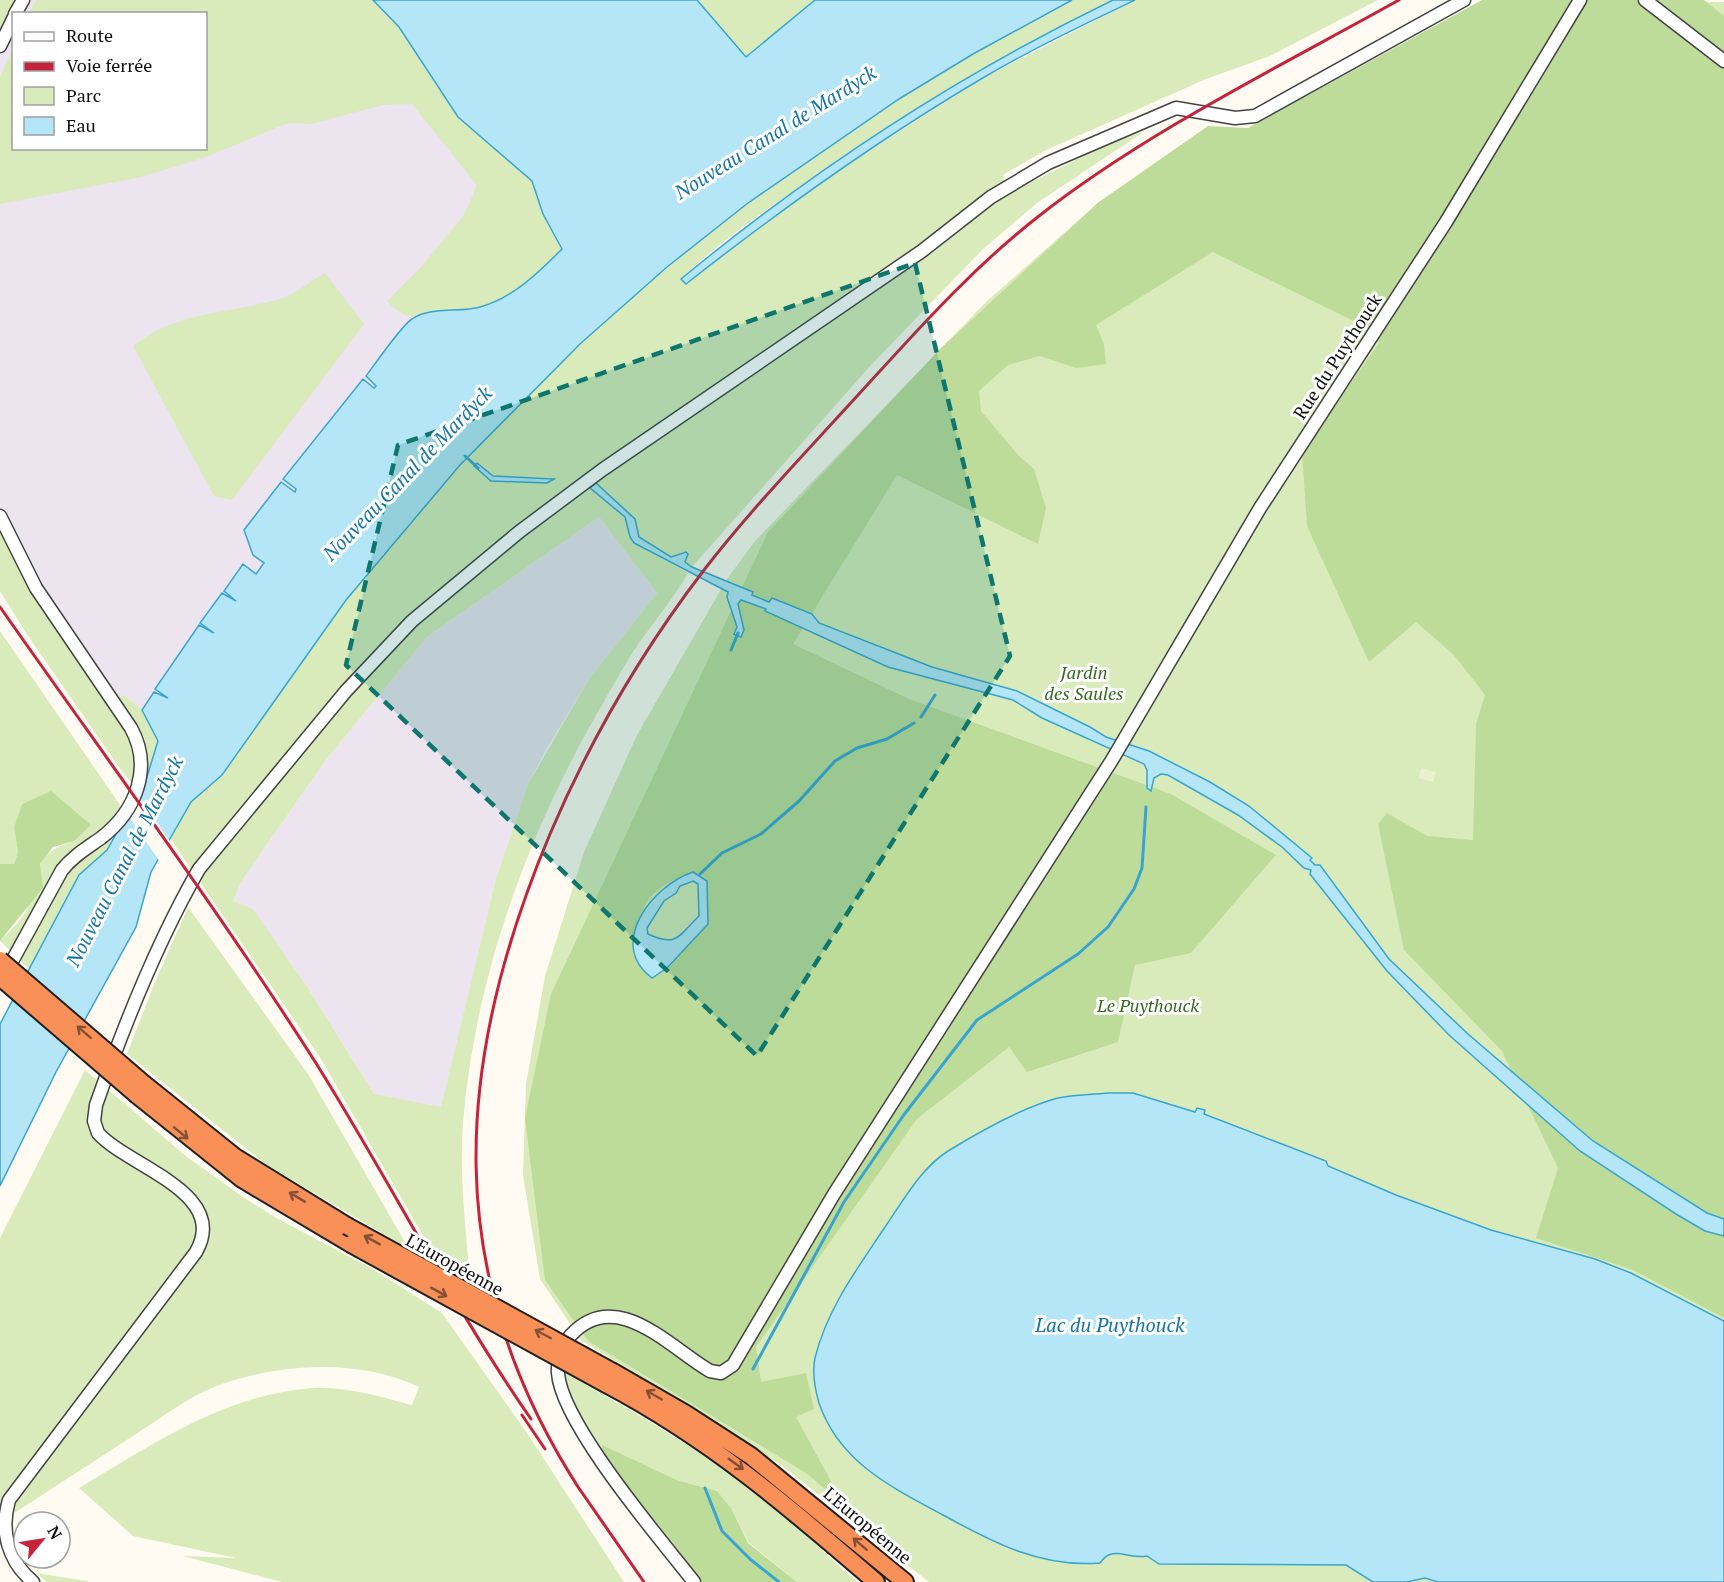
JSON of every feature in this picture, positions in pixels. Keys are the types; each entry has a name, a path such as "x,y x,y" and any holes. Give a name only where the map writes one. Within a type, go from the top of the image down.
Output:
{"highway":[{"name":"L'Européenne","path":"0,960 140,1090 235,1157 347,1227 609,1378 733,1462 876,1582"},
{"name":"L'Européenne","path":"0,977 140,1090 243,1179 351,1244 609,1378 686,1414 751,1456 905,1582"}],"street":[{"path":"33,1582 15,1563 6,1546 4,1516 9,1500 196,1252 202,1237 201,1215 189,1197 98,1133 94,1121 96,1105 153,965 182,899 199,869 352,684 426,608 519,532 635,446 922,251 996,193 1047,163 1176,108 1234,118 1254,116 1464,0"},
{"name":"Rue du Puythouck","path":"694,1582 641,1515 589,1441 563,1391 558,1366 568,1339 592,1320 605,1316 621,1317 646,1328 710,1371 721,1373 733,1365 834,1194 1126,737 1260,508 1446,222 1580,0"},
{"path":"1645,0 1724,61"},
{"path":"0,46 12,19"},
{"path":"0,516 36,588 103,684 139,745 143,762 140,784 114,825 74,857 62,870 0,983"}],"highlighted area":[{"path":"915,263 1010,656 757,1056 346,665 398,445"}],"shaded area":[{"path":"18,0 373,0 399,27 450,108 562,249 366,375 376,386 374,388 363,379 284,479 297,489 295,492 282,482 264,563 256,574 244,565 236,601 201,623 215,633 199,626 155,690 169,698 167,700 154,692 142,710 124,695 107,704 30,589 0,530 0,36 12,12"},
{"path":"599,517 657,593 589,679 528,784 496,878 441,1108 374,1094 308,988 253,910 233,901 241,882 325,761 427,637"}],"green space":[{"path":"0,0 18,0 0,36"},
{"path":"36,0 373,0 399,27 458,117 532,181 543,214 562,249 514,292 479,308 412,316 401,313 387,301 420,268 464,215 477,185 412,104 383,105 311,124 288,123 206,157 141,177 0,204 0,77 12,50 12,150 207,150 207,12 30,12"},
{"path":"697,0 815,0 746,57"},
{"path":"1072,0 1113,0 990,65 872,137 737,232 681,279 686,284 836,172 981,79 1135,0 1378,0 1270,56 1206,79 1044,151 1003,175 1006,195 1107,144 1145,131 1037,203 982,250 872,364 692,567 685,562 685,558 672,557 639,537 635,519 590,488 625,517 630,537 634,543 688,573 629,658 575,753 529,854 509,906 479,1014 469,1068 463,1123 462,1183 470,1282 440,1265 321,1059 170,838 192,801 230,765 294,670 348,597 424,506 504,419 589,337 678,259 771,186 867,118 968,56","holes":["477,464 493,476 552,479 491,481","599,517 657,593 589,679 528,784 496,878 441,1107 374,1094 308,988 253,909 233,901 241,882 325,761 427,637"]},
{"path":"1482,0 1704,0 1724,16 1724,1318 1633,1270 1536,1238 1558,1168 1502,1051 1404,950 1378,824 1387,813 1427,836 1473,840 1476,724 1485,695 1453,654 1416,622 1369,662 1307,526 1302,453 1379,343 1364,326 1213,252 1096,325 1104,344 1106,364 1076,368 1040,356 1008,365 979,391 981,411 1019,456 1034,469 1046,508 1038,544 897,475 793,644 909,699 1171,794 1276,855 1191,953 1135,965 1118,1042 1027,1072 1009,1047 917,1119 756,1347 761,1382 806,1373 814,1409 796,1417 844,1505 806,1473 588,1341 545,1280 525,1118 551,994 768,532 940,349 1099,202 1208,126 1248,128","holes":["693,872 707,882 708,924 643,971 642,924 647,902 664,885"]},
{"name":"Le Puythouck","path":"1508,0 1724,2 1724,1582 929,1582 781,1465 581,1340 540,1279 523,1175 526,1084 545,976 584,852 637,735 727,579 755,541 985,303 1099,202 1210,129 1248,130"},
{"path":"325,273 364,324 232,500 214,496 133,346 167,326 184,320 283,298"},
{"path":"0,530 30,589 107,704 124,695 142,710 158,741 148,777 140,793 121,770 26,633 0,591"},
{"path":"0,631 127,815 104,854 79,875 29,969 0,941 25,913 42,861 59,847 74,841 51,792 22,804 14,827 18,852 14,864 0,864"},
{"path":"1421,768 1436,772 1433,782 1419,778"},
{"path":"51,791 91,825 74,841 53,847 40,864 43,888 0,941 0,864 14,864 18,852 14,827 22,804"},
{"path":"188,907 308,1074 409,1249 267,1165 127,1054"},
{"path":"85,1070 187,1157 243,1197 278,1219 371,1268 442,1313 527,1433 624,1582 282,1582 183,1556 236,1558 133,1536 79,1488 191,1424 249,1400 280,1392 313,1388 338,1389 412,1405 419,1387 396,1378 347,1368 296,1368 246,1377 211,1388 179,1405 19,1510 12,1510 12,1514 0,1519 0,1238"},
{"path":"561,1371 666,1431 716,1464 765,1500 858,1582 797,1582 748,1542 731,1508 717,1491 677,1480 603,1446 603,1455 575,1427"},
{"path":"602,1445 677,1480 717,1491 731,1508 748,1543 797,1582 702,1582 659,1531 603,1455"},
{"path":"36,1573 87,1581 89,1582 47,1582"}],"water":[{"name":"Nouveau Canal de Mardyck","path":"373,0 697,0 746,57 815,0 1072,0 973,54 899,99 748,203 667,267 580,344 460,465 346,600 222,775 191,802 151,872 136,927 56,1072 0,1186 0,1024 79,875 107,850 145,783 158,741 142,710 154,692 168,698 155,689 199,625 214,633 200,623 222,593 236,601 224,591 243,564 256,574 264,563 253,555 244,530 281,482 295,492 296,489 283,479 363,379 374,388 376,386 366,376 395,337 412,319 428,312 472,309 503,298 534,276 562,249 543,214 532,181 458,117 399,27"},
{"path":"1113,0 1135,0 1018,58 943,102 830,177 757,229 686,284 681,279 783,200 889,126 999,60"},
{"path":"477,463 493,476 554,479 547,483 491,481 474,466"},
{"path":"596,483 635,519 639,537 671,557 686,552 688,554 685,562 692,567 753,592 752,595 769,602 772,598 812,614 819,623 932,667 1017,691 1106,737 1149,751 1210,782 1249,806 1312,858 1310,860 1315,865 1320,865 1389,959 1468,1034 1593,1141 1707,1213 1724,1219 1724,1236 1705,1231 1676,1214 1580,1151 1449,1035 1387,971 1310,874 1311,870 1304,868 1282,847 1238,815 1168,775 1161,774 1154,778 1151,791 1147,788 1147,770 1144,764 1042,718 1013,700 888,667 765,611 766,609 741,600 738,604 744,630 741,637 734,634 737,627 727,597 728,592 634,543 630,537 625,517 590,488"},
{"path":"693,872 707,881 708,924 667,968 652,978 639,964 633,949 634,933 640,917 650,902 678,879","holes":["693,881 698,884 699,916 682,934 666,940 648,934 647,928 664,901 676,893 680,886"]},
{"name":"Lac du Puythouck","path":"1133,1093 1195,1112 1197,1108 1205,1110 1204,1114 1326,1161 1328,1166 1396,1195 1491,1230 1595,1259 1631,1273 1724,1321 1724,1582 1438,1582 1425,1578 1407,1582 1373,1582 1346,1565 1159,1564 1147,1556 1116,1553 1105,1557 1100,1563 1057,1561 1018,1551 980,1535 904,1494 869,1471 853,1457 828,1424 819,1403 814,1375 814,1363 820,1340 835,1306 854,1274 913,1186 938,1158 973,1136 1030,1107 1058,1098"}],"pier":[{"path":"137,793 171,843 160,862 126,812"}],"waterway":[{"path":"465,456 478,468"},
{"path":"731,650 738,633"},
{"path":"921,717 935,695"},
{"path":"700,874 722,853 761,834 799,801 835,761 857,748 887,739 914,723"},
{"path":"753,1369 844,1202 903,1116 977,1020 1078,954 1108,927 1134,889 1142,868 1146,807"},
{"path":"705,1488 722,1531 751,1560 779,1582"}],"railway":[{"path":"580,1490 535,1409 503,1329 483,1248 476,1167 480,1086 494,1003 518,919 550,834 600,731 659,632 720,550 768,493 909,340 984,263 1080,185 1168,128 1399,0"},
{"path":"0,607 199,888 314,1060 474,1331 531,1419"},
{"path":"522,1415 545,1449"},
{"path":"576,1484 644,1582"}],"park label":[{"name":"Jardin des Saules","path":"1084,682"}]}
